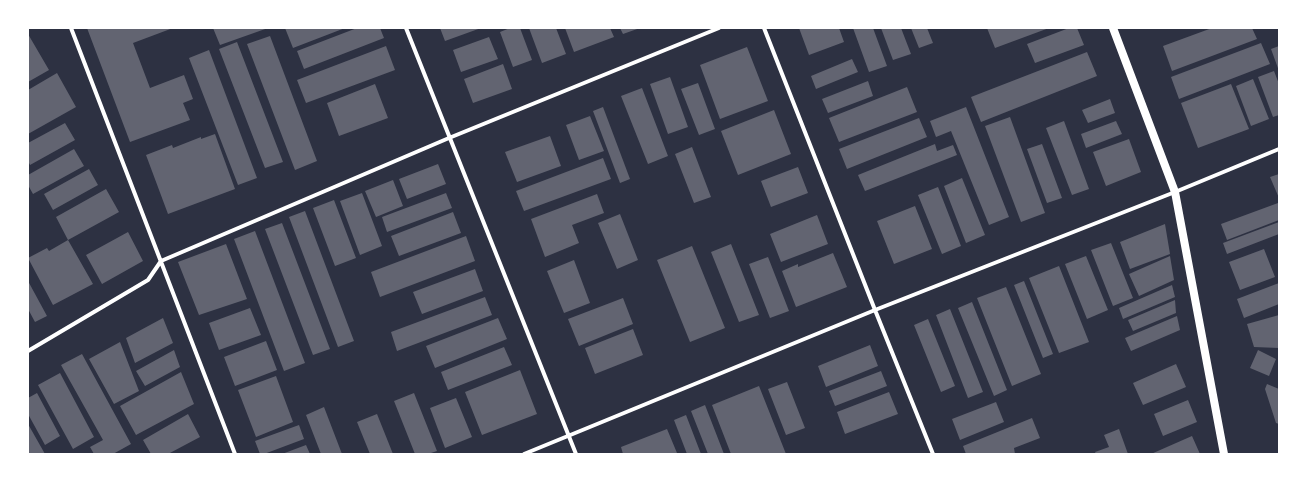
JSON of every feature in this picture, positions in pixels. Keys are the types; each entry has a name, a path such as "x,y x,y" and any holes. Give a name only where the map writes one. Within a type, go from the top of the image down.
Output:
{"main road":[{"path":"1113,28 1175,192 1224,454"}],"street":[{"path":"71,28 235,454"},
{"path":"406,28 576,454"},
{"path":"28,351 148,280 161,262 449,138 719,28"},
{"path":"764,28 933,454"},
{"path":"524,454 875,310 1175,192 1279,149"}],"building":[{"path":"87,28 173,28 133,43 150,88 184,75 193,99 183,103 190,120 130,142"},
{"path":"213,28 268,28 220,45"},
{"path":"285,28 345,28 293,48"},
{"path":"357,28 380,28 384,38 304,69 297,51"},
{"path":"440,28 481,28 445,41"},
{"path":"510,28 520,28 532,60 513,67 500,32"},
{"path":"529,28 556,28 566,54 542,63"},
{"path":"565,28 610,28 614,37 574,52"},
{"path":"620,28 640,28 623,34"},
{"path":"799,28 839,28 844,42 809,55"},
{"path":"853,28 873,28 887,66 869,72"},
{"path":"881,28 901,28 911,54 893,60"},
{"path":"911,28 927,28 933,43 919,48"},
{"path":"987,28 1049,28 995,48"},
{"path":"1069,28 1077,28 1084,45 1035,63 1027,44"},
{"path":"1212,28 1252,28 1257,39 1172,71 1163,46"},
{"path":"28,34 49,70 28,82"},
{"path":"270,36 317,161 295,170 247,44"},
{"path":"489,37 498,59 461,72 453,50"},
{"path":"237,42 283,162 265,168 219,49"},
{"path":"1261,43 1270,64 1179,99 1171,77"},
{"path":"386,46 395,70 306,103 297,80"},
{"path":"1279,46 1279,71 1271,49"},
{"path":"747,47 768,101 720,119 700,65"},
{"path":"209,50 257,178 238,185 189,58"},
{"path":"1087,52 1097,76 981,122 971,97"},
{"path":"852,59 858,72 816,89 811,76"},
{"path":"503,64 512,89 473,103 464,79"},
{"path":"1274,71 1279,84 1279,115 1273,117 1258,77"},
{"path":"57,73 76,107 28,134 28,90"},
{"path":"670,77 688,127 668,134 650,84"},
{"path":"1253,79 1269,119 1251,126 1236,86"},
{"path":"868,81 873,96 828,113 822,99"},
{"path":"698,83 715,129 699,135 681,89"},
{"path":"375,84 388,118 339,136 327,103"},
{"path":"1231,84 1249,129 1198,148 1181,103"},
{"path":"907,87 917,112 839,142 829,118"},
{"path":"642,88 668,156 648,164 621,96"},
{"path":"1110,99 1115,113 1088,123 1082,110"},
{"path":"603,107 630,179 620,183 593,111"},
{"path":"966,107 1009,217 989,225 951,131 936,137 930,121"},
{"path":"774,110 791,154 738,175 721,131"},
{"path":"590,116 604,151 579,160 566,125"},
{"path":"1010,117 1045,213 1021,222 985,126"},
{"path":"919,118 927,137 847,169 839,149"},
{"path":"1064,121 1089,189 1072,195 1046,128"},
{"path":"1116,121 1122,134 1086,148 1081,134"},
{"path":"65,123 75,140 30,165 28,161 28,143"},
{"path":"215,134 235,189 168,214 146,155 172,145 173,148 201,137 201,139"},
{"path":"550,136 561,166 517,182 505,152"},
{"path":"1129,139 1141,172 1106,186 1093,152"},
{"path":"935,144 937,151 953,145 957,155 865,191 858,175"},
{"path":"1042,144 1062,198 1047,203 1027,149"},
{"path":"692,147 711,197 694,203 675,154"},
{"path":"74,149 84,166 33,194 28,185 28,175"},
{"path":"603,158 611,179 524,211 516,191"},
{"path":"438,164 446,184 407,199 399,179"},
{"path":"798,167 808,193 771,207 761,181"},
{"path":"89,169 98,185 53,210 44,194"},
{"path":"1279,174 1279,198 1270,177"},
{"path":"962,178 985,235 966,243 944,186"},
{"path":"393,180 403,206 376,217 365,191"},
{"path":"938,187 961,246 942,254 918,195"},
{"path":"106,189 119,212 68,240 56,217"},
{"path":"362,193 382,246 360,255 340,201"},
{"path":"446,193 452,208 387,232 382,217"},
{"path":"597,194 604,213 572,225 579,243 545,257 531,219"},
{"path":"334,200 356,258 335,266 313,208"},
{"path":"1278,203 1279,220 1227,240 1221,224"},
{"path":"915,206 932,249 894,264 877,221"},
{"path":"305,211 354,341 338,347 289,217"},
{"path":"453,212 461,233 399,256 391,236"},
{"path":"620,214 638,260 617,269 598,223"},
{"path":"817,215 828,244 781,262 770,234"},
{"path":"1279,222 1279,234 1227,254 1223,243"},
{"path":"282,223 330,349 313,355 265,229"},
{"path":"1165,224 1170,254 1130,269 1120,242"},
{"path":"255,231 305,363 284,371 234,239"},
{"path":"128,232 143,261 102,284 86,255"},
{"path":"466,236 475,261 380,297 371,272"},
{"path":"68,240 93,284 53,305 28,258 47,248 49,251"},
{"path":"1111,243 1133,298 1113,306 1091,250"},
{"path":"226,244 247,299 199,315 178,262"},
{"path":"731,244 759,315 739,322 711,252"},
{"path":"692,246 725,328 690,342 657,260"},
{"path":"1264,249 1275,277 1240,290 1229,262"},
{"path":"833,253 847,287 796,307 782,271 798,264 798,267"},
{"path":"1086,256 1108,310 1087,319 1065,264"},
{"path":"1170,256 1174,280 1139,296 1129,274"},
{"path":"768,257 789,311 770,318 749,264"},
{"path":"574,260 590,303 564,313 547,271"},
{"path":"1059,266 1089,342 1059,353 1029,278"},
{"path":"475,269 483,291 422,314 413,292"},
{"path":"28,281 47,316 35,322 28,309"},
{"path":"1024,281 1053,354 1043,358 1014,285"},
{"path":"1279,283 1279,304 1244,318 1237,299"},
{"path":"1172,285 1175,297 1123,319 1119,308"},
{"path":"1006,287 1041,374 1012,386 977,298"},
{"path":"485,297 492,315 397,351 391,332"},
{"path":"623,298 633,324 579,346 568,319"},
{"path":"1175,300 1176,313 1133,331 1128,320"},
{"path":"972,302 1007,390 994,396 958,308"},
{"path":"250,308 261,335 219,350 209,323"},
{"path":"950,309 983,392 968,398 936,315"},
{"path":"1279,315 1279,348 1254,347 1247,324"},
{"path":"1177,316 1180,330 1131,351 1125,338"},
{"path":"163,318 173,343 135,363 126,338"},
{"path":"498,318 507,339 435,368 426,346"},
{"path":"928,319 955,386 941,392 914,325"},
{"path":"633,329 643,355 595,374 585,348"},
{"path":"266,341 277,370 235,386 224,357"},
{"path":"120,342 139,391 114,404 89,359"},
{"path":"870,345 878,366 826,387 818,366"},
{"path":"504,347 512,365 448,390 441,372"},
{"path":"174,350 180,367 145,386 136,371"},
{"path":"1258,350 1276,359 1269,376 1250,368"},
{"path":"82,354 131,444 113,454 94,454 90,447 103,440 61,365"},
{"path":"1176,364 1186,387 1143,405 1133,383"},
{"path":"520,370 537,414 482,435 465,392"},
{"path":"881,371 887,386 835,406 829,391"},
{"path":"181,372 194,404 136,435 120,406"},
{"path":"60,373 94,437 73,449 38,385"},
{"path":"276,376 293,422 256,437 238,390"},
{"path":"787,382 805,428 786,435 768,389"},
{"path":"1267,384 1279,389 1279,424 1276,423 1265,389"},
{"path":"759,386 786,454 731,454 712,405"},
{"path":"889,392 898,414 845,434 837,412"},
{"path":"37,393 60,436 45,445 28,414 28,398"},
{"path":"414,393 437,451 428,454 415,454 394,401"},
{"path":"456,398 472,437 445,448 430,408"},
{"path":"1188,400 1197,422 1163,436 1154,414"},
{"path":"996,402 1004,422 960,440 952,419"},
{"path":"705,405 724,454 708,454 691,411"},
{"path":"324,407 342,454 321,454 306,415"},
{"path":"188,414 200,437 168,454 151,454 143,440"},
{"path":"377,414 393,454 370,454 357,422"},
{"path":"686,415 701,454 687,454 674,420"},
{"path":"1032,418 1040,438 1014,448 1015,454 966,454 963,446"},
{"path":"28,424 45,454 28,454"},
{"path":"299,425 304,439 264,454 260,454 255,441"},
{"path":"667,429 677,453 623,454 621,447"},
{"path":"1119,429 1128,454 1096,454 1095,452 1109,447 1104,435"},
{"path":"1192,436 1200,454 1151,454"},
{"path":"306,445 310,454 282,454"}]}
